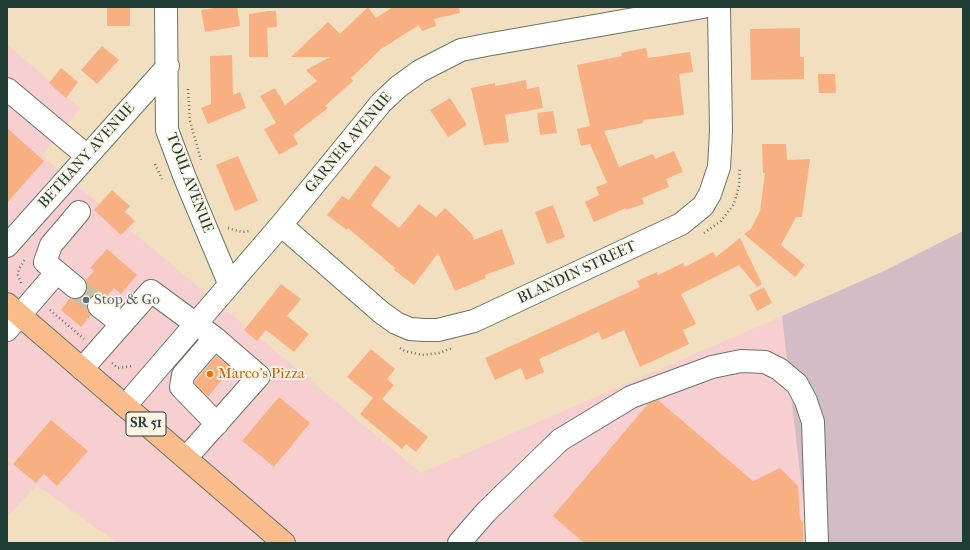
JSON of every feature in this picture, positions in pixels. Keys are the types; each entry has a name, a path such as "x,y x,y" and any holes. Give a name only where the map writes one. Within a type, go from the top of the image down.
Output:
{"main road":[{"name":"SR 51","path":"11,317 82,369 284,543"}],"street":[{"name":"TOUL AVENUE","path":"166,7 168,66 166,116 167,130 171,143 230,283"},
{"name":"GARNER AVENUE","path":"125,406 280,225 380,103 398,87 420,71 461,50 508,40 703,7"},
{"name":"BLANDIN STREET","path":"280,225 382,314 396,323 410,329 438,330 474,321 681,224 703,206 710,194 719,167 721,132 719,7"},
{"name":"BETHANY AVENUE","path":"7,246 168,66"},
{"path":"7,89 87,156"},
{"path":"47,201 75,217 51,245 45,262 75,287"},
{"path":"11,317 57,272"},
{"path":"82,369 151,291 197,323 215,338 259,376 186,458"},
{"path":"99,306 122,324"},
{"path":"215,338 183,375 181,387 217,424"},
{"path":"459,543 486,512 566,436 631,397 712,367 741,361 765,362 779,369 797,384 806,401 813,422 817,543"}],"path":[{"path":"188,83 190,121 203,164"},
{"path":"224,224 231,229 242,232 254,228"}],"shaded area":[{"path":"7,44 80,108 42,156 421,473 782,316 808,543 117,543 37,485 7,517"},
{"path":"963,231 963,543 808,543 782,316 884,271"}],"building":[{"path":"107,7 130,7 130,26 107,26"},
{"path":"221,7 237,7 240,26 205,32 201,10"},
{"path":"368,7 376,18 393,7 459,7 460,13 434,19 436,26 422,31 419,25 381,49 351,78 353,81 325,106 328,108 293,135 298,144 279,155 264,129 276,123 260,96 275,88 285,105 317,81 306,70 330,57 291,57 328,22 340,34"},
{"path":"276,11 277,27 267,28 268,57 249,57 249,14"},
{"path":"800,28 800,57 804,57 804,79 751,80 750,29"},
{"path":"102,46 119,60 97,84 81,70"},
{"path":"646,48 648,58 690,52 693,72 679,74 684,115 643,120 643,123 604,131 619,167 653,154 655,159 674,151 683,172 666,179 669,187 642,198 644,204 626,210 626,208 594,222 585,202 599,195 596,187 607,183 590,144 581,146 577,129 590,126 577,65 622,56 621,53"},
{"path":"232,55 233,95 240,92 246,108 208,124 201,108 211,104 210,56"},
{"path":"61,68 78,82 66,98 49,83"},
{"path":"818,74 835,74 836,93 819,93"},
{"path":"526,80 527,89 539,87 543,108 505,115 509,142 484,145 471,88 495,83 495,86"},
{"path":"450,98 467,125 448,137 430,110"},
{"path":"553,111 557,133 540,135 537,113"},
{"path":"7,128 44,161 7,203"},
{"path":"762,144 786,144 787,160 810,159 802,217 796,217 781,245 805,265 795,277 744,234 751,229 760,211 765,173 763,173"},
{"path":"238,156 258,201 235,211 216,165"},
{"path":"375,165 391,177 371,205 399,228 419,204 436,217 445,208 472,234 474,240 502,229 515,264 485,275 486,278 455,291 438,253 414,285 394,270 395,268 348,228 347,230 327,215 342,196 349,200"},
{"path":"112,190 130,206 125,212 135,221 121,235 94,210"},
{"path":"553,205 565,237 547,244 535,212"},
{"path":"740,238 762,284 757,287 739,265 681,294 696,324 683,330 689,344 640,367 624,330 602,340 599,332 539,359 544,372 526,380 521,368 495,380 485,358 640,287 637,281 657,272 658,275 683,263 685,267 713,252 716,257"},
{"path":"107,249 137,275 121,294 114,288 107,296 100,294 89,298 87,310 91,315 81,327 61,310 70,298 79,299 85,295 87,289 85,281 94,271 90,268"},
{"path":"281,284 301,299 287,316 309,334 294,352 266,330 257,341 244,330"},
{"path":"764,287 772,303 757,311 749,295"},
{"path":"371,349 395,369 387,379 394,385 382,399 428,437 416,452 406,444 402,449 360,414 373,398 347,377"},
{"path":"216,356 231,368 208,397 194,383"},
{"path":"279,397 310,423 274,467 242,441"},
{"path":"658,400 753,481 780,468 798,486 800,519 803,522 803,543 584,543 553,516 648,404"},
{"path":"51,420 88,451 57,486 44,474 36,483 13,464"}],"tunnel":[{"path":"75,287 99,306"}],"place":[{"name":"Stop & Go","path":"86,300"},
{"name":"Marco's Pizza","path":"210,374"}]}
